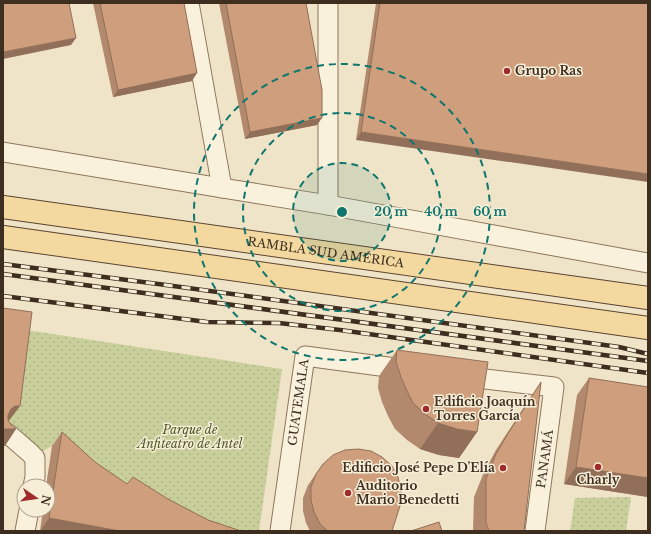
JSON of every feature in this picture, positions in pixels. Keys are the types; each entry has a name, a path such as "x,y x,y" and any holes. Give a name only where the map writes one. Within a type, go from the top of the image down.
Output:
{"main road":[{"name":"RAMBLA SUD AMÉRICA","path":"3,207 648,298"},
{"path":"3,237 648,328"}],"street":[{"path":"189,3 222,188"},
{"path":"328,3 328,205"},
{"path":"3,152 328,205 648,263"},
{"name":"GUATEMALA","path":"280,531 305,356 554,387"},
{"name":"PANAMÁ","path":"535,531 554,387"},
{"path":"7,433 35,458 35,478"},
{"path":"25,531 27,518"}],"green space":[{"name":"Parque de Anfiteatro de Antel","path":"20,329 282,369 259,531 194,531 52,446 40,453 7,427"},
{"path":"631,497 626,531 570,531 575,498"}],"building":[{"path":"3,3 69,3 76,38 3,52"},
{"path":"100,3 184,3 197,73 118,90"},
{"path":"226,3 306,3 322,90 322,118 250,132"},
{"name":"Grupo Ras","path":"380,3 648,3 648,174 361,132"},
{"path":"3,308 32,312 20,406 15,406 11,409 8,415 8,420 16,429 3,429"},
{"path":"397,350 488,362 477,432 457,429 438,423 413,403 396,362"},
{"path":"589,378 648,387 648,478 576,467"},
{"name":"Edificio José Pepe D'Elía","path":"541,382 524,531 489,531 486,523 486,479 496,454"},
{"path":"62,432 95,462 127,484 133,477 168,499 208,520 241,531 120,531 49,518 56,518 55,478"},
{"name":"Auditorio Mario Benedetti","path":"358,449 371,451 382,457 392,466 398,477 401,490 401,503 392,531 328,531 320,524 314,512 311,500 311,487 316,474 323,464 333,455 345,450"},
{"path":"439,522 442,531 411,531"}],"railway":[{"path":"3,264 619,347 648,354"},
{"path":"3,274 648,361"},
{"path":"3,296 207,322 279,323 340,330 648,373"}],"place":[{"name":"Grupo Ras","path":"507,71"},
{"name":"Edificio Joaquín Torres García","path":"426,409"},
{"name":"Charly","path":"598,467"},
{"name":"Edificio José Pepe D'Elía","path":"503,468"},
{"name":"Auditorio Mario Benedetti","path":"348,493"}]}
